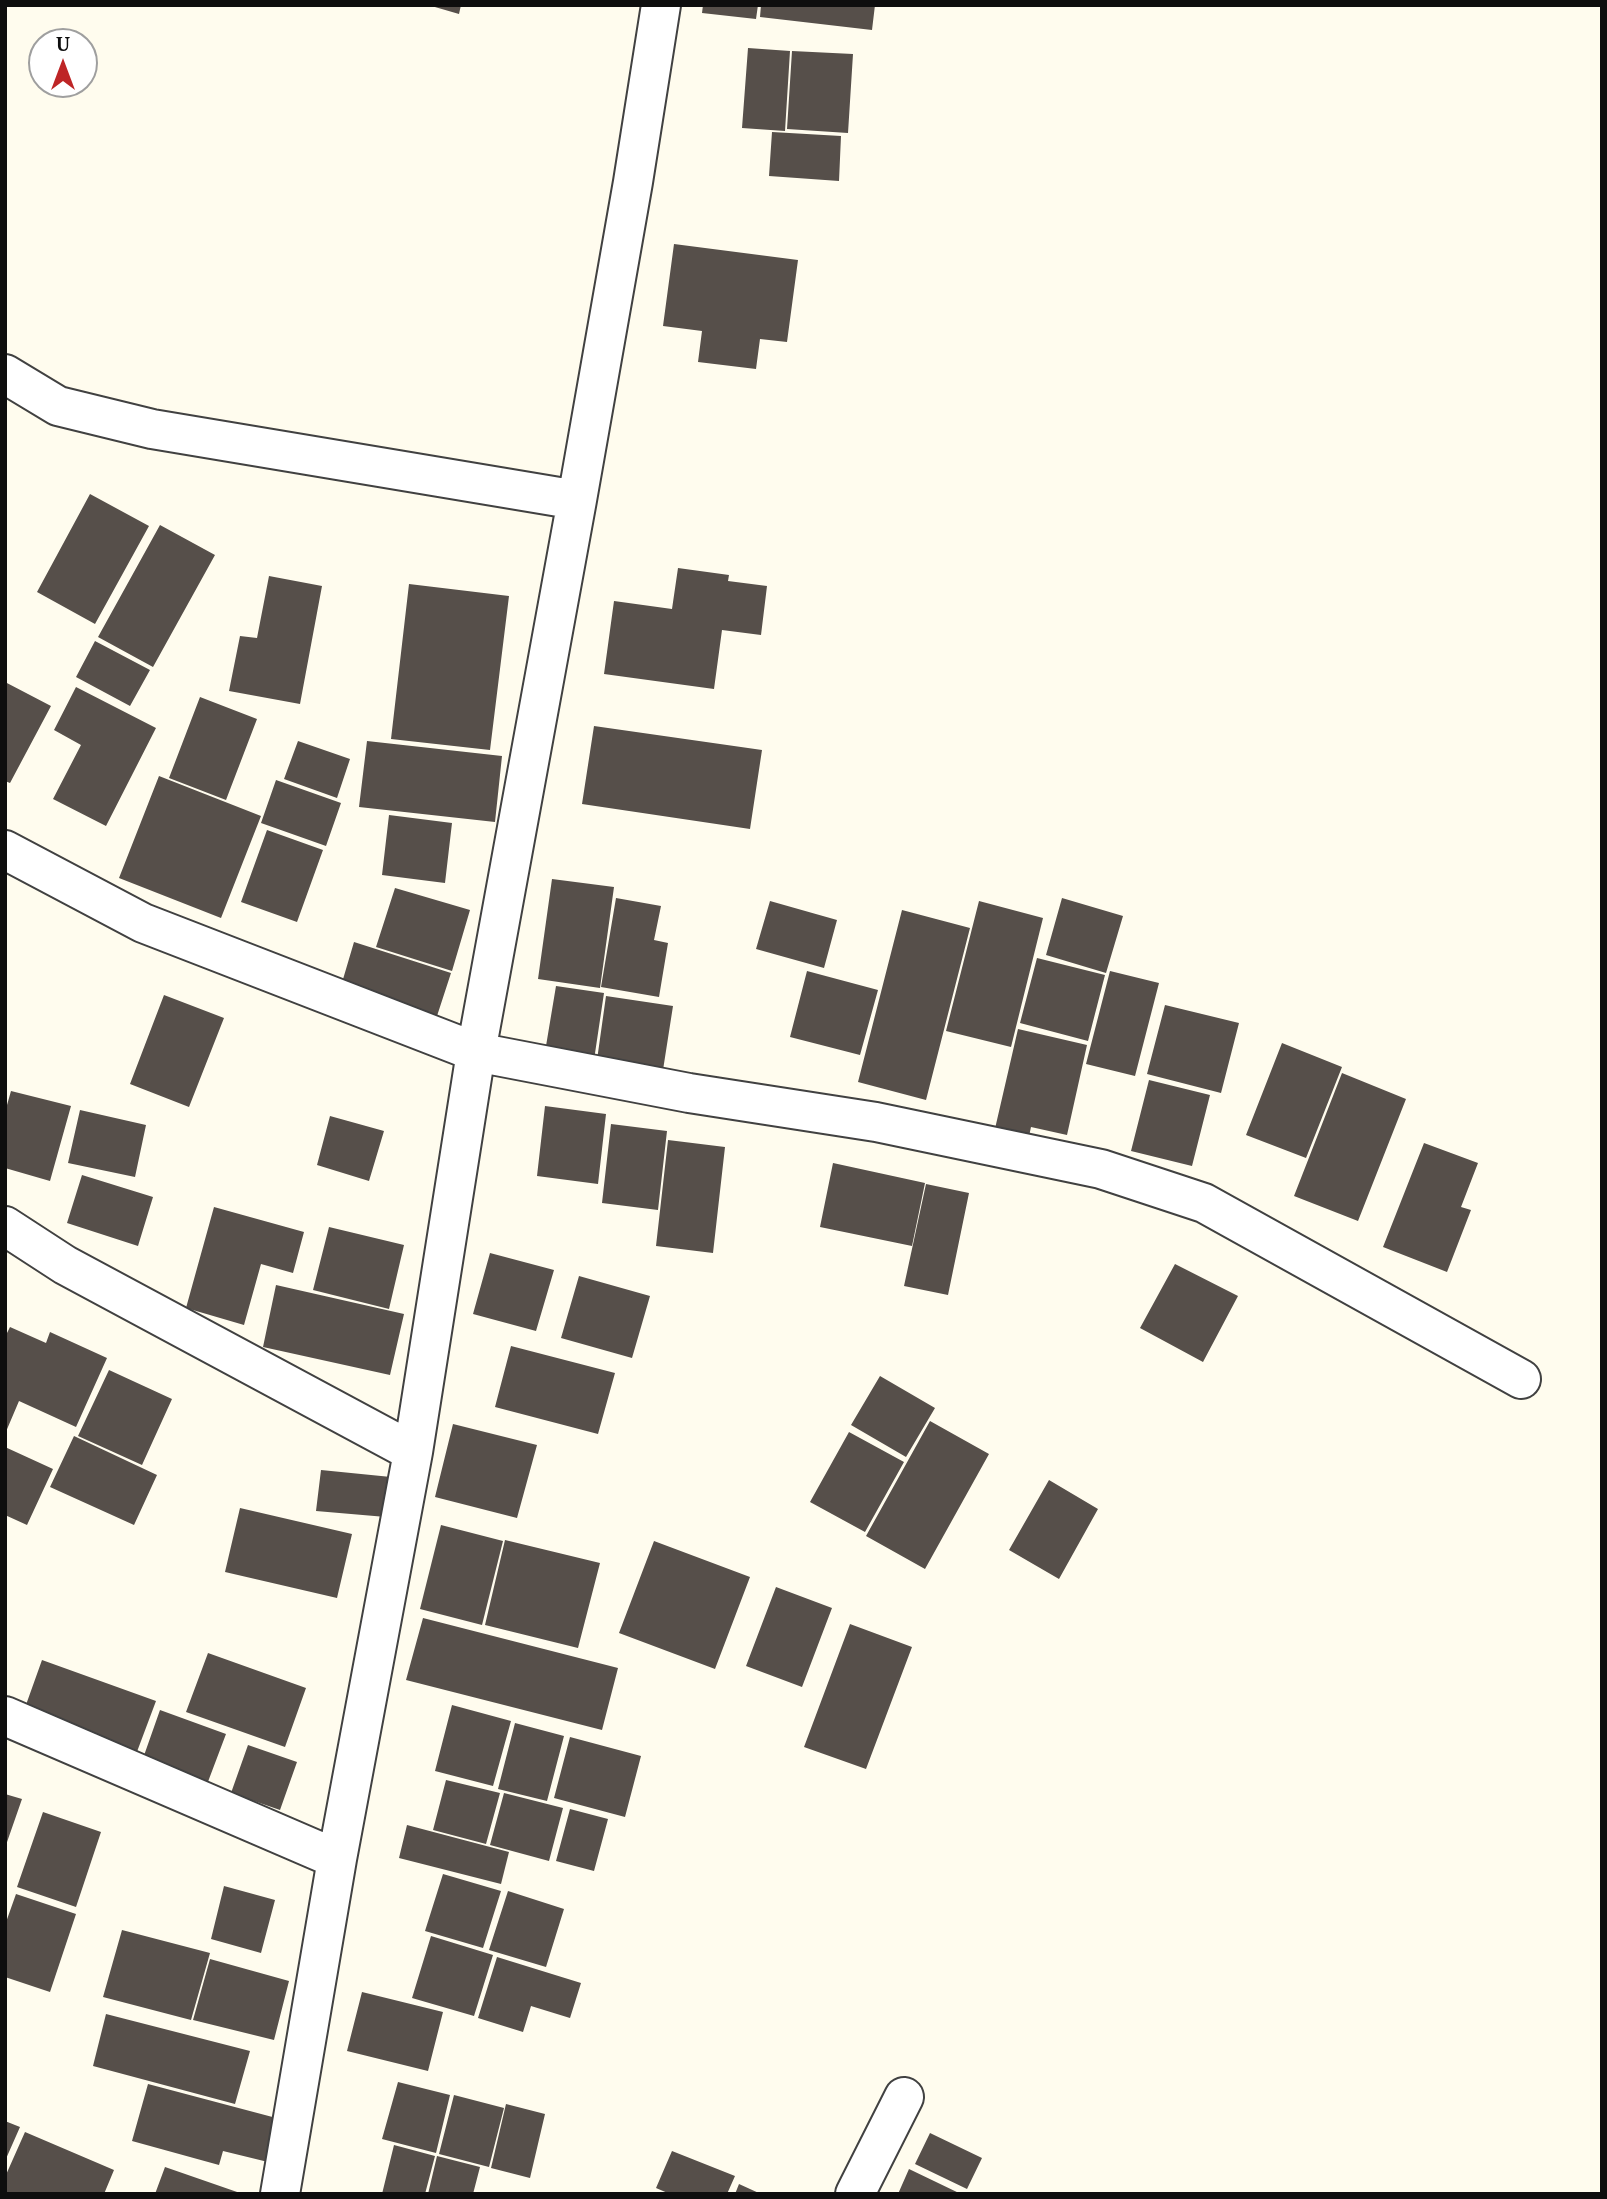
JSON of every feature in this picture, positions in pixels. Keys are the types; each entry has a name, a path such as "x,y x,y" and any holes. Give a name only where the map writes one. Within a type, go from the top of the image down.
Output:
{"street":[{"path":"280,2194 337,1859 413,1452 476,1052 577,500 661,5"},
{"path":"5,374 58,406 152,429 577,500"},
{"path":"5,850 144,922 476,1052 689,1093 876,1122 1101,1169 1204,1203 1521,1379"},
{"path":"5,1226 65,1265 413,1452"},
{"path":"5,1716 337,1859"},
{"path":"855,2194 904,2097"}],"building":[{"path":"428,5 461,5 459,14"},
{"path":"703,5 758,5 756,19 702,13"},
{"path":"761,5 875,5 872,30 760,17"},
{"path":"748,48 790,51 785,131 742,128"},
{"path":"792,51 853,54 848,133 787,129"},
{"path":"772,132 841,136 839,181 769,176"},
{"path":"674,244 798,260 787,342 760,339 756,369 698,362 702,331 663,326"},
{"path":"90,494 149,526 95,624 37,592"},
{"path":"160,525 215,555 153,667 98,637"},
{"path":"678,568 729,575 728,581 767,586 761,635 722,630 714,689 604,674 614,601 672,609"},
{"path":"269,576 322,586 300,704 229,691 240,636 257,638"},
{"path":"409,584 509,596 490,750 391,739"},
{"path":"95,641 150,670 130,706 76,677"},
{"path":"5,682 51,706 10,783 5,781"},
{"path":"76,687 156,728 106,826 53,799 81,745 54,730"},
{"path":"200,697 257,719 226,800 169,778"},
{"path":"594,726 762,750 750,829 582,804"},
{"path":"298,741 350,759 337,798 284,779"},
{"path":"367,741 502,756 495,822 359,807"},
{"path":"159,776 261,816 221,918 119,878"},
{"path":"276,780 341,803 326,846 261,823"},
{"path":"389,815 452,823 445,883 382,875"},
{"path":"267,830 323,850 297,922 241,902"},
{"path":"552,879 614,887 600,988 538,979"},
{"path":"395,888 470,910 452,971 376,947"},
{"path":"616,898 661,906 654,940 668,943 659,997 601,987"},
{"path":"1062,898 1123,916 1106,973 1046,955"},
{"path":"770,901 837,920 824,968 756,949"},
{"path":"979,901 1043,918 1011,1047 946,1031"},
{"path":"902,910 970,928 926,1100 858,1082"},
{"path":"354,942 451,973 437,1016 341,986"},
{"path":"1037,958 1105,975 1088,1041 1020,1023"},
{"path":"807,971 878,990 860,1055 790,1037"},
{"path":"1110,971 1159,983 1135,1076 1086,1064"},
{"path":"556,986 604,993 594,1060 545,1052"},
{"path":"164,995 224,1018 189,1107 130,1084"},
{"path":"606,996 673,1006 663,1070 597,1060"},
{"path":"1165,1005 1239,1023 1221,1093 1147,1074"},
{"path":"1018,1029 1087,1045 1067,1135 1031,1127 1028,1141 994,1133"},
{"path":"1282,1043 1342,1067 1306,1158 1246,1135"},
{"path":"1342,1073 1406,1099 1358,1221 1294,1196"},
{"path":"1149,1080 1210,1095 1192,1166 1131,1151"},
{"path":"11,1091 71,1106 50,1181 5,1168 5,1112"},
{"path":"545,1106 606,1114 598,1184 537,1176"},
{"path":"80,1110 146,1125 135,1177 68,1163"},
{"path":"330,1116 384,1131 369,1181 317,1165"},
{"path":"611,1124 667,1131 658,1210 602,1203"},
{"path":"668,1140 725,1147 713,1253 656,1246"},
{"path":"1424,1143 1478,1163 1461,1207 1471,1210 1447,1272 1383,1247"},
{"path":"833,1163 925,1183 912,1246 820,1227"},
{"path":"82,1175 153,1197 138,1246 67,1223"},
{"path":"926,1184 969,1193 948,1295 904,1286"},
{"path":"214,1207 304,1232 293,1273 261,1264 244,1325 186,1308"},
{"path":"329,1227 404,1245 389,1309 313,1290"},
{"path":"490,1253 554,1270 536,1331 473,1314"},
{"path":"1175,1264 1238,1296 1203,1362 1140,1328"},
{"path":"579,1276 650,1296 632,1358 561,1338"},
{"path":"276,1285 404,1314 390,1375 263,1347"},
{"path":"10,1327 46,1343 50,1332 107,1358 76,1427 19,1401 5,1434 5,1337"},
{"path":"511,1346 615,1373 598,1434 495,1407"},
{"path":"109,1370 172,1399 142,1465 78,1436"},
{"path":"880,1376 935,1408 906,1457 851,1425"},
{"path":"930,1421 989,1454 925,1569 866,1536"},
{"path":"453,1424 537,1445 517,1518 435,1497"},
{"path":"849,1432 904,1462 865,1532 810,1502"},
{"path":"74,1436 157,1475 134,1525 50,1487"},
{"path":"5,1447 53,1469 27,1525 5,1515"},
{"path":"321,1470 391,1477 386,1517 316,1511"},
{"path":"1049,1480 1098,1509 1059,1579 1009,1550"},
{"path":"240,1508 352,1534 337,1598 225,1572"},
{"path":"441,1525 503,1541 482,1625 420,1609"},
{"path":"505,1540 600,1563 578,1648 485,1625"},
{"path":"654,1541 750,1577 715,1669 619,1633"},
{"path":"776,1587 832,1608 802,1687 746,1666"},
{"path":"423,1618 618,1668 602,1730 406,1680"},
{"path":"850,1624 912,1647 866,1769 804,1747"},
{"path":"208,1653 306,1688 285,1747 186,1712"},
{"path":"42,1660 156,1701 135,1757 22,1716"},
{"path":"452,1705 511,1721 493,1786 435,1771"},
{"path":"160,1710 226,1734 206,1787 141,1764"},
{"path":"515,1723 564,1736 547,1801 498,1789"},
{"path":"570,1737 641,1756 625,1817 554,1798"},
{"path":"248,1745 297,1762 280,1810 231,1793"},
{"path":"446,1780 500,1793 486,1844 433,1830"},
{"path":"504,1793 563,1808 549,1861 490,1845"},
{"path":"5,1794 22,1799 6,1845 5,1845"},
{"path":"570,1809 608,1819 594,1871 556,1861"},
{"path":"43,1812 101,1832 76,1907 17,1887"},
{"path":"407,1825 509,1852 501,1884 399,1858"},
{"path":"443,1874 501,1891 483,1948 425,1931"},
{"path":"224,1886 275,1900 261,1953 211,1939"},
{"path":"508,1891 564,1909 546,1967 489,1950"},
{"path":"16,1894 76,1914 50,1992 5,1977 5,1925"},
{"path":"122,1930 210,1953 191,2020 103,1997"},
{"path":"431,1936 493,1955 474,2016 412,1998"},
{"path":"497,1957 581,1983 570,2018 531,2006 523,2032 478,2018"},
{"path":"210,1959 289,1981 274,2040 193,2020"},
{"path":"362,1992 443,2012 428,2071 347,2051"},
{"path":"106,2014 250,2051 235,2104 93,2066"},
{"path":"398,2082 450,2095 436,2153 382,2139"},
{"path":"148,2084 280,2119 268,2162 223,2151 219,2165 132,2141"},
{"path":"454,2095 504,2108 489,2167 439,2154"},
{"path":"506,2104 545,2114 530,2178 491,2168"},
{"path":"5,2121 20,2127 5,2161"},
{"path":"25,2132 114,2170 104,2194 5,2194 5,2177"},
{"path":"930,2133 982,2158 967,2189 915,2164"},
{"path":"394,2145 435,2156 425,2194 382,2194"},
{"path":"672,2151 735,2176 727,2194 670,2194 656,2188"},
{"path":"437,2156 480,2167 473,2194 428,2194"},
{"path":"165,2167 240,2193 240,2194 155,2194"},
{"path":"909,2169 961,2194 898,2194"},
{"path":"739,2184 761,2194 735,2194"}]}
